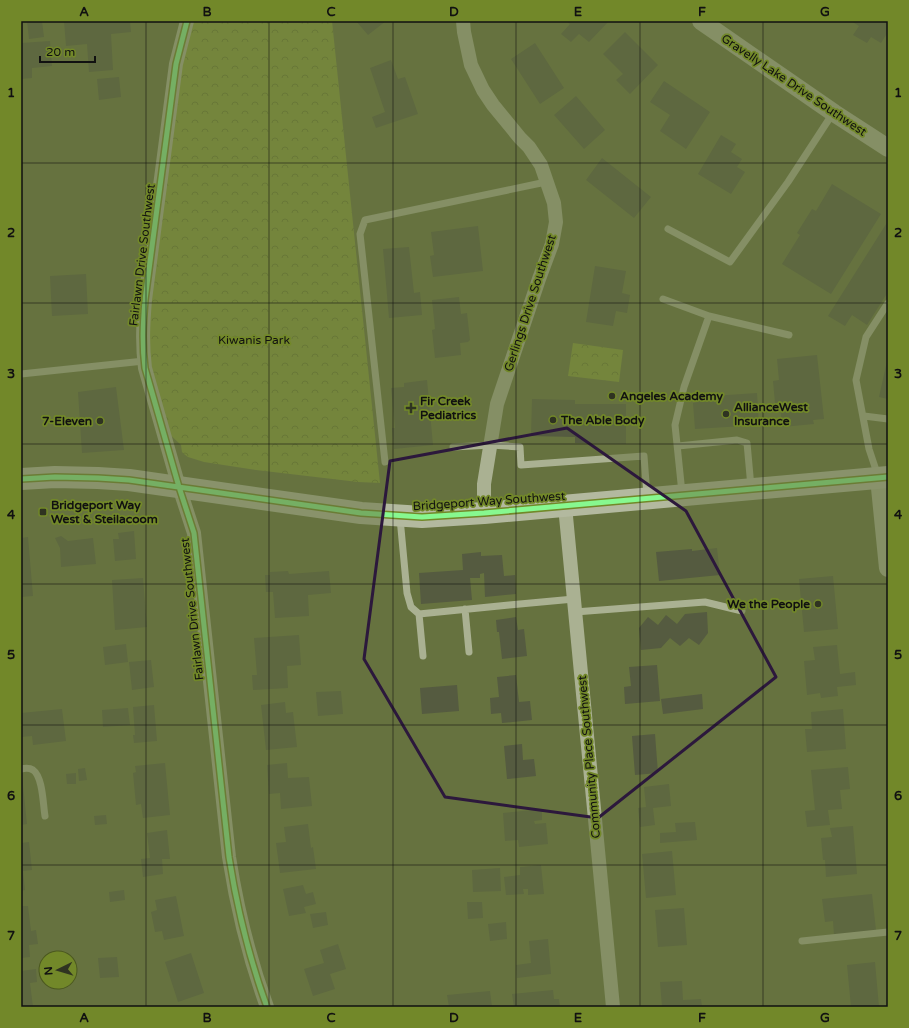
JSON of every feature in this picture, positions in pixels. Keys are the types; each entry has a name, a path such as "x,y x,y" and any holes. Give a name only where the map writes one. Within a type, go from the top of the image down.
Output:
{"main road":[{"name":"Bridgeport Way Southwest","path":"21,479 55,477 129,480 361,513 422,517 484,513 883,478"}],"street":[{"name":"Fairlawn Drive Southwest","path":"187,21 176,64 145,300 142,327 144,361 179,487 194,533 229,856 242,926 258,984 267,1007"},
{"name":"Gerlings Drive Southwest","path":"463,21 471,65 483,90 541,165 554,203 556,222 552,244 498,404 484,484 484,513"},
{"name":"Gravelly Lake Drive Southwest","path":"702,21 708,27 888,148"},
{"path":"883,478 888,568"},
{"name":"Community Place Southwest","path":"565,506 613,1007"}],"lane":[{"path":"668,229 730,262 788,182 834,113"},
{"path":"385,462 360,234 365,220 546,182"},
{"path":"663,299 709,316 788,334"},
{"path":"883,478 869,449 856,380 866,337 888,303"},
{"path":"682,496 675,425 684,387 709,316"},
{"path":"21,374 144,361"},
{"path":"864,416 888,419"},
{"path":"678,446 737,440 747,443 751,490"},
{"path":"453,447 491,445 520,447 521,464 644,456 648,499"},
{"path":"400,516 408,593 411,607 419,614 423,656"},
{"path":"419,614 465,609 705,602 742,611"},
{"path":"465,609 469,652"},
{"path":"21,769 27,768 34,770 40,779 44,816"},
{"path":"802,941 888,932"}],"highlighted area":[{"path":"567,428 686,511 776,677 598,818 445,797 364,659 390,461"}],"green space":[{"name":"Kiwanis Park","path":"187,21 332,21 380,483 358,482 256,470 204,462 188,457 184,454 182,452 181,445 163,428 143,348"},
{"path":"573,343 623,350 619,382 568,376"}],"building":[{"path":"27,21 42,21 44,37 29,39"},
{"path":"64,21 130,21 131,32 111,34 113,70 89,72 87,44 66,46"},
{"path":"356,21 386,21 368,35"},
{"path":"566,21 609,21 589,42 579,34 571,42 561,34 570,24"},
{"path":"851,21 888,21 888,32 881,43 871,37 867,43 853,35 859,26"},
{"path":"625,32 658,65 630,94 616,80 623,74 603,54"},
{"path":"50,41 52,66 32,68 32,78 21,79 21,43"},
{"path":"535,43 564,88 540,104 511,59"},
{"path":"391,60 398,79 405,77 418,114 376,128 372,117 385,112 370,68"},
{"path":"119,77 121,97 99,100 97,79"},
{"path":"664,81 710,112 686,149 660,131 670,115 650,102"},
{"path":"576,96 605,130 584,149 554,115"},
{"path":"721,135 736,144 731,152 742,159 737,167 745,172 731,194 698,174"},
{"path":"602,158 651,197 634,218 586,180"},
{"path":"832,184 881,214 831,294 782,264 800,235 797,233 812,209 816,211"},
{"path":"888,221 888,292 867,325 852,315 845,326 828,316"},
{"path":"478,226 483,271 433,277 430,256 434,255 431,232"},
{"path":"409,247 414,293 420,292 422,315 389,318 383,249"},
{"path":"595,266 626,271 622,293 630,295 627,313 616,311 613,326 586,322"},
{"path":"86,274 88,314 52,316 50,276"},
{"path":"459,297 461,314 467,313 470,340 468,342 460,343 461,355 435,358 432,330 435,329 432,300"},
{"path":"817,355 824,419 813,420 814,424 782,427 780,403 775,403 773,381 779,380 777,359"},
{"path":"888,361 888,399 879,397"},
{"name":"Fir Creek Pediatrics","path":"427,380 433,445 394,449 392,428 395,428 391,388 404,387 404,383"},
{"name":"7-Eleven","path":"116,387 124,450 82,453 78,392"},
{"name":"AllianceWest Insurance","path":"757,393 759,425 695,429 693,403 698,402 698,397"},
{"path":"532,399 575,400 575,404 626,404 626,444 575,443 575,437 531,436"},
{"path":"134,531 136,559 115,561 113,539 119,539 118,533"},
{"path":"61,536 68,541 93,538 96,564 61,567 60,548 55,538"},
{"path":"28,537 33,596 21,597 21,538"},
{"path":"717,548 720,575 659,581 656,552 692,549 692,551"},
{"path":"481,552 481,556 502,555 504,576 515,575 516,594 485,597 484,573 480,574 480,578 470,578 472,600 421,604 419,573 463,570 462,554"},
{"path":"288,571 289,574 329,571 331,593 308,595 309,616 275,618 273,592 266,592 265,575 270,575 270,572"},
{"name":"We the People","path":"833,576 838,629 804,632 799,579"},
{"path":"143,578 147,627 115,630 112,580"},
{"path":"707,612 708,633 699,645 689,638 680,646 670,638 661,648 641,650 639,628 648,617 658,625 666,615 677,624 685,614"},
{"path":"516,617 518,630 524,629 527,656 502,659 496,620"},
{"path":"299,635 301,665 287,666 288,688 253,690 252,675 257,675 254,638"},
{"path":"126,644 128,662 105,665 103,647"},
{"path":"837,645 840,674 855,672 856,685 837,687 838,696 821,698 820,693 807,695 804,661 815,660 813,647"},
{"path":"151,660 154,687 132,690 129,662"},
{"path":"657,665 660,701 625,704 624,687 631,686 629,667"},
{"path":"516,675 519,702 530,701 532,720 502,723 501,713 491,714 490,698 499,697 497,677"},
{"path":"457,685 459,711 422,714 420,688"},
{"path":"341,691 343,714 318,716 316,692"},
{"path":"702,694 703,709 663,714 661,699"},
{"path":"285,702 286,713 293,712 297,747 266,750 261,705"},
{"path":"154,705 157,741 134,743 133,735 135,735 133,707"},
{"path":"128,708 130,725 103,727 102,710"},
{"path":"62,709 66,741 33,745 32,736 21,737 21,713"},
{"path":"843,709 846,749 807,752 805,729 812,729 811,712"},
{"path":"655,734 658,773 635,775 632,736"},
{"path":"522,744 523,760 534,759 536,776 507,779 504,746"},
{"path":"165,763 170,815 143,818 141,804 136,805 133,773 136,772 135,766"},
{"path":"287,763 288,778 309,777 312,806 281,809 280,793 269,794 267,765"},
{"path":"848,767 850,789 840,790 842,809 828,810 830,825 807,827 805,811 815,810 811,770"},
{"path":"85,768 87,780 79,781 78,769"},
{"path":"76,773 76,784 67,784 66,774"},
{"path":"21,776 27,824 21,825"},
{"path":"669,784 671,806 653,808 655,825 640,827 638,808 646,807 644,787"},
{"path":"542,809 542,820 534,821 535,824 546,823 548,844 519,847 518,840 505,841 503,813"},
{"path":"106,815 107,824 95,825 94,816"},
{"path":"695,822 697,840 660,843 660,833 676,832 675,823"},
{"path":"308,824 311,848 313,847 316,869 280,873 276,843 286,842 284,827"},
{"path":"853,826 857,874 826,877 821,838 832,837 830,828"},
{"path":"167,830 170,859 162,859 163,874 143,877 141,859 150,858 147,833"},
{"path":"29,842 32,870 23,871 25,890 21,891 21,843"},
{"path":"672,851 676,895 646,898 642,854"},
{"path":"541,865 544,894 528,895 528,889 523,889 524,894 506,895 504,877 520,875 520,867"},
{"path":"500,868 501,891 473,892 472,870"},
{"path":"303,885 306,894 313,892 316,904 304,907 306,913 289,916 283,889"},
{"path":"124,890 125,900 110,902 109,892"},
{"path":"872,894 876,930 834,935 833,921 825,922 822,899"},
{"path":"176,896 184,936 164,940 162,931 155,932 151,912 157,910 155,900"},
{"path":"467,902 482,902 483,918 468,919"},
{"path":"21,906 28,906 31,931 36,930 38,944 29,945 30,957 21,958"},
{"path":"684,908 687,945 658,947 655,910"},
{"path":"326,912 328,925 313,928 310,914"},
{"path":"506,922 507,939 490,941 488,924"},
{"path":"548,939 551,974 517,978 516,965 531,963 529,941"},
{"path":"338,944 346,969 330,974 335,989 313,996 304,969 324,963 320,950"},
{"path":"191,953 204,993 178,1002 165,962"},
{"path":"117,957 119,977 100,978 98,958"},
{"path":"875,962 879,1007 851,1007 847,965"},
{"path":"36,969 37,982 30,983 33,1007 21,1007 21,971"},
{"path":"682,981 683,1000 701,999 702,1007 662,1007 660,982"},
{"path":"553,990 554,999 559,999 560,1007 514,1007 512,994"},
{"path":"490,991 492,1007 449,1007 447,995"}],"cycle path":[{"path":"187,21 176,64 145,300 143,334 144,359 145,368 179,487 194,533 229,857 244,933 267,1007"},
{"path":"21,479 55,477 129,480 361,513 422,517 484,513 888,477"}],"place":[{"name":"Angeles Academy","path":"612,396"},
{"name":"Fir Creek Pediatrics","path":"411,408"},
{"name":"AllianceWest Insurance","path":"726,414"},
{"name":"The Able Body","path":"553,420"},
{"name":"7-Eleven","path":"100,421"},
{"name":"Bridgeport Way West & Steilacoom","path":"43,512"},
{"name":"We the People","path":"818,604"}]}
